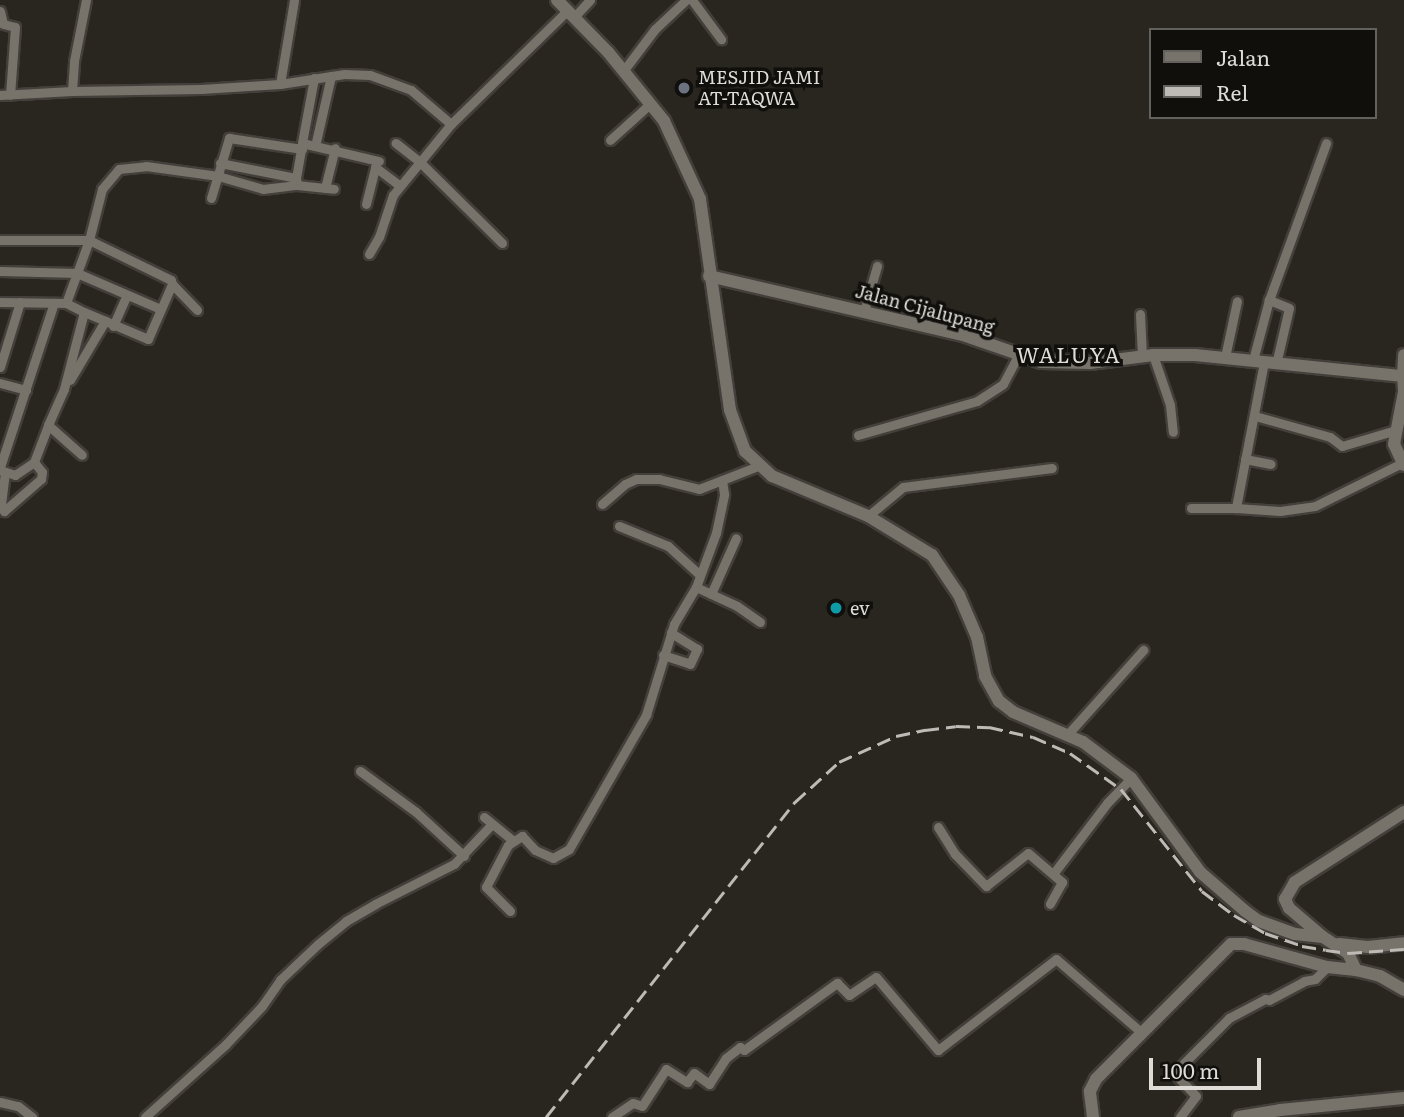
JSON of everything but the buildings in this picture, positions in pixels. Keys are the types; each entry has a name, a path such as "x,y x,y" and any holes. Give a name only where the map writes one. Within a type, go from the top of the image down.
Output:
{"street":[{"path":"72,90 74,61 86,0"},
{"path":"280,84 294,0"},
{"path":"557,0 572,13 651,103 671,133 700,200 730,410 741,443 758,466 772,476 868,516 923,548 939,561 954,583 971,620 985,676 993,694 1013,712 1068,734 1116,758 1200,872 1218,890 1259,921 1295,934 1323,937"},
{"path":"369,254 400,186 451,124 572,13 590,0"},
{"path":"624,71 655,29 686,0"},
{"path":"692,0 721,40"},
{"path":"0,11 3,24 15,27 5,95 72,90 201,89 280,84 331,76 370,75 394,82 425,100 451,124"},
{"path":"315,146 331,76"},
{"path":"297,181 314,78"},
{"path":"610,140 651,103"},
{"path":"211,198 225,142 233,136 335,148 379,161"},
{"path":"396,143 420,162 502,243"},
{"path":"1236,508 1264,362 1269,300 1326,143"},
{"path":"220,163 330,189 335,148"},
{"path":"66,303 89,240 102,188 119,169 146,166 218,176 263,189 297,181"},
{"path":"366,204 375,167 400,186"},
{"path":"0,240 89,240 167,276 197,310"},
{"path":"864,311 877,266"},
{"path":"0,271 78,273 160,309"},
{"name":"Jalan Cijalupang","path":"709,276 966,336 1041,362 1072,363 1147,355 1225,357 1403,376"},
{"path":"0,302 66,303 148,339 172,284"},
{"path":"64,389 127,295"},
{"path":"1264,362 1290,308 1269,300"},
{"path":"1225,357 1237,301"},
{"path":"0,367 20,302"},
{"path":"34,462 41,471 41,478 4,511 1,505 2,469 54,303"},
{"path":"2,469 15,475 34,462 64,389 85,312"},
{"path":"1140,314 1147,355 1170,405 1173,432"},
{"path":"858,435 977,401 1003,384 1019,354"},
{"path":"1191,508 1280,511 1315,506 1403,464 1395,450 1396,430 1403,405 1404,355"},
{"path":"0,383 26,390"},
{"path":"1255,416 1332,438 1342,446 1396,430"},
{"path":"48,425 82,455"},
{"path":"1245,459 1272,464"},
{"path":"602,504 625,484 636,479 659,479 695,489 758,466"},
{"path":"868,516 903,487 1052,468"},
{"path":"510,911 486,887 512,841 522,836 535,850 553,858 569,849 646,715 663,654 671,633 696,587 718,523 724,494 722,480"},
{"path":"620,526 668,546 701,575"},
{"path":"711,594 736,538"},
{"path":"696,587 761,622"},
{"path":"663,654 690,664 697,649 671,633"},
{"path":"1068,734 1143,650"},
{"path":"360,771 416,812 464,856"},
{"path":"1053,874 1107,803 1131,778"},
{"path":"1356,970 1354,960 1285,903 1289,889 1336,853 1404,812"},
{"path":"484,817 512,841"},
{"path":"145,1117 226,1044 262,1006 281,980 327,936 375,904 454,864 492,824"},
{"path":"937,827 955,854 985,886 1026,852 1063,883 1050,904"},
{"path":"1335,943 1368,947 1404,943"},
{"path":"1093,1117 1089,1097 1091,1086 1231,944 1244,944 1327,967 1380,976 1404,990"},
{"path":"612,1117 633,1103 642,1106 666,1069 687,1082 694,1073 709,1084 733,1052 740,1047 744,1050 837,984 849,995 876,977 938,1050 1056,959 1142,1033"},
{"path":"1180,1117 1196,1097 1174,1073 1229,1017 1304,981 1315,979 1327,967"},
{"path":"1239,1117 1281,1110 1404,1098"},
{"path":"0,1102 18,1106 32,1117"}],"railway":[{"path":"546,1117 795,802 839,762 896,736 925,730 956,726 989,727 1033,737 1070,753 1121,789 1202,891 1234,915 1265,933 1302,946 1348,953 1404,949"}],"place":[{"name":"MESJID JAMI AT-TAQWA","path":"684,88"},
{"name":"ev","path":"836,608"}],"district":[{"name":"WALUYA","path":"1069,354"}]}
